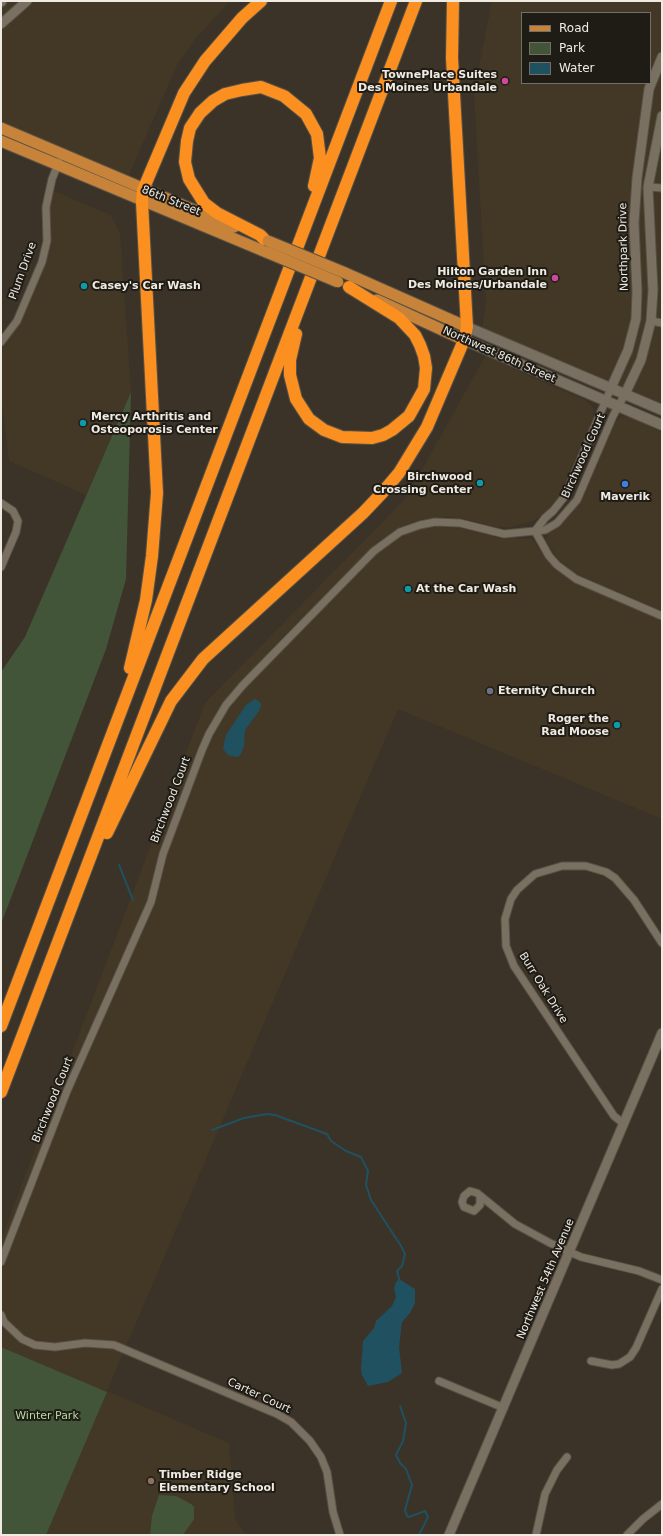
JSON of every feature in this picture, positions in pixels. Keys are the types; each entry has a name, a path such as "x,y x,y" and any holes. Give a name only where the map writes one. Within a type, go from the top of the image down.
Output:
{"highway":[{"path":"120,714 146,600 152,556 157,493 143,196 184,93 205,61 242,18 262,1"},
{"path":"1,1026 391,1"},
{"path":"1,1092 416,1"},
{"path":"72,906 171,701 202,658 362,513 399,473 414,451 427,427 464,340 467,326 452,58 453,1"},
{"path":"266,240 260,235 217,213 204,203 189,179 185,162 185,152 190,128 200,112 213,101 225,94 261,88 284,96 306,114 317,134 319,146 320,158 316,181 283,287"},
{"path":"318,259 290,360 290,375 296,399 309,419 324,430 342,437 372,438 383,435 392,430 408,416 414,408 424,389 426,379 424,356 414,335 399,318 344,285"}],"main road":[{"name":"86th Street","path":"1,128 60,160 266,252 344,285"},
{"name":"86th Street","path":"1,141 60,160"},
{"name":"86th Street","path":"143,196 266,240 342,272"},
{"name":"Northwest 86th Street","path":"342,272 662,410"},
{"name":"Northwest 86th Street","path":"344,285 464,340 605,402 662,425"}],"street":[{"path":"1,24 27,1"},
{"name":"Northpark Drive","path":"611,388 628,350 636,319 637,291 634,223 637,178 649,89 662,57"},
{"path":"626,394 641,360 651,321 653,290 648,187 662,116"},
{"name":"Plum Drive","path":"1,342 17,322 42,262 47,241 46,207 52,179 60,160"},
{"path":"648,187 662,188"},
{"path":"651,321 662,323"},
{"name":"Birchwood Court","path":"535,531 565,496 611,388"},
{"name":"Birchwood Court","path":"1,1262 67,1091 151,902 163,854 202,750 217,719 226,705 243,685 374,551 400,532 420,525 448,521 473,525 504,534 546,530 564,518 574,505 618,407 626,394"},
{"path":"1,503 9,507 16,516 18,527 1,567"},
{"path":"535,531 549,556 571,576 586,584 662,616"},
{"name":"Burr Oak Drive","path":"624,1124 614,1116 514,966 506,946 505,919 511,899 517,890 535,874 562,866 586,866 606,872 615,878 634,900 662,943"},
{"name":"Northwest 54th Avenue","path":"450,1535 662,1033"},
{"path":"480,1196 530,1233 570,1253 586,1259 639,1271 662,1280"},
{"path":"591,1361 612,1365 625,1361 630,1357 636,1348 662,1289"},
{"name":"Carter Court","path":"1,1315 4,1322 22,1338 36,1345 55,1346 85,1343 114,1345 277,1414 302,1432 321,1457 327,1472 333,1512 340,1535"},
{"path":"438,1381 504,1408"},
{"path":"536,1535 544,1494 556,1470 567,1457"},
{"path":"627,1535 643,1519 662,1504"}],"shaded area":[{"path":"1,1 230,1 195,39 176,67 126,182 1,128"},
{"path":"492,1 662,1 662,410 481,333 486,304 474,92"},
{"path":"49,189 111,215 120,234 131,392 86,495 9,461 1,396 1,342 13,329 42,262"},
{"path":"486,355 531,377 585,400 593,408 593,420 563,491 555,503 545,513 533,521 511,527 495,527 465,519 447,517 420,520 401,526 377,542 267,653 276,657 378,553 393,541 410,532 428,527 447,526 466,528 500,538 532,539 550,563 569,579 662,621 662,819 398,709 107,1391 229,1443 235,1519 246,1535 46,1535 107,1392 1,1347 1,1239 205,703 406,498"},
{"path":"622,416 636,419 662,433 662,611 575,573 559,560 546,541 548,534 563,523 578,505 614,423"}],"green space":[{"path":"131,392 126,579 106,649 1,924 1,672 25,637"},
{"name":"Winter Park","path":"1,1347 107,1392 46,1535 1,1535"},
{"path":"159,1495 176,1496 194,1507 194,1519 183,1535 150,1535 152,1516"}],"water":[{"path":"255,699 260,702 261,706 245,730 244,746 241,754 238,757 230,756 223,748 226,735 246,705"},
{"path":"399,1279 415,1289 415,1303 410,1313 402,1322 399,1347 402,1373 388,1382 368,1386 362,1375 361,1369 363,1341 374,1328 376,1321 392,1306 396,1297 394,1288"}],"waterway":[{"path":"119,865 133,900"},
{"path":"212,1130 244,1118 267,1114 275,1115 327,1134 331,1141 346,1151 361,1157 368,1171 366,1185 371,1200 405,1254 402,1266 397,1271 400,1282"},
{"path":"400,1406 406,1423 403,1441 396,1455 400,1463 406,1469 412,1485 405,1510 407,1516 409,1517 425,1511 428,1517 419,1535"}],"place":[{"name":"TownePlace Suites Des Moines Urbandale","path":"505,81"},
{"name":"Hilton Garden Inn Des Moines/Urbandale","path":"555,278"},
{"name":"Casey's Car Wash","path":"84,286"},
{"name":"Mercy Arthritis and Osteoporosis Center","path":"83,423"},
{"name":"Birchwood Crossing Center","path":"480,483"},
{"name":"Maverik","path":"625,484"},
{"name":"At the Car Wash","path":"408,589"},
{"name":"Eternity Church","path":"490,691"},
{"name":"Roger the Rad Moose","path":"617,725"},
{"name":"Timber Ridge Elementary School","path":"151,1481"}]}
